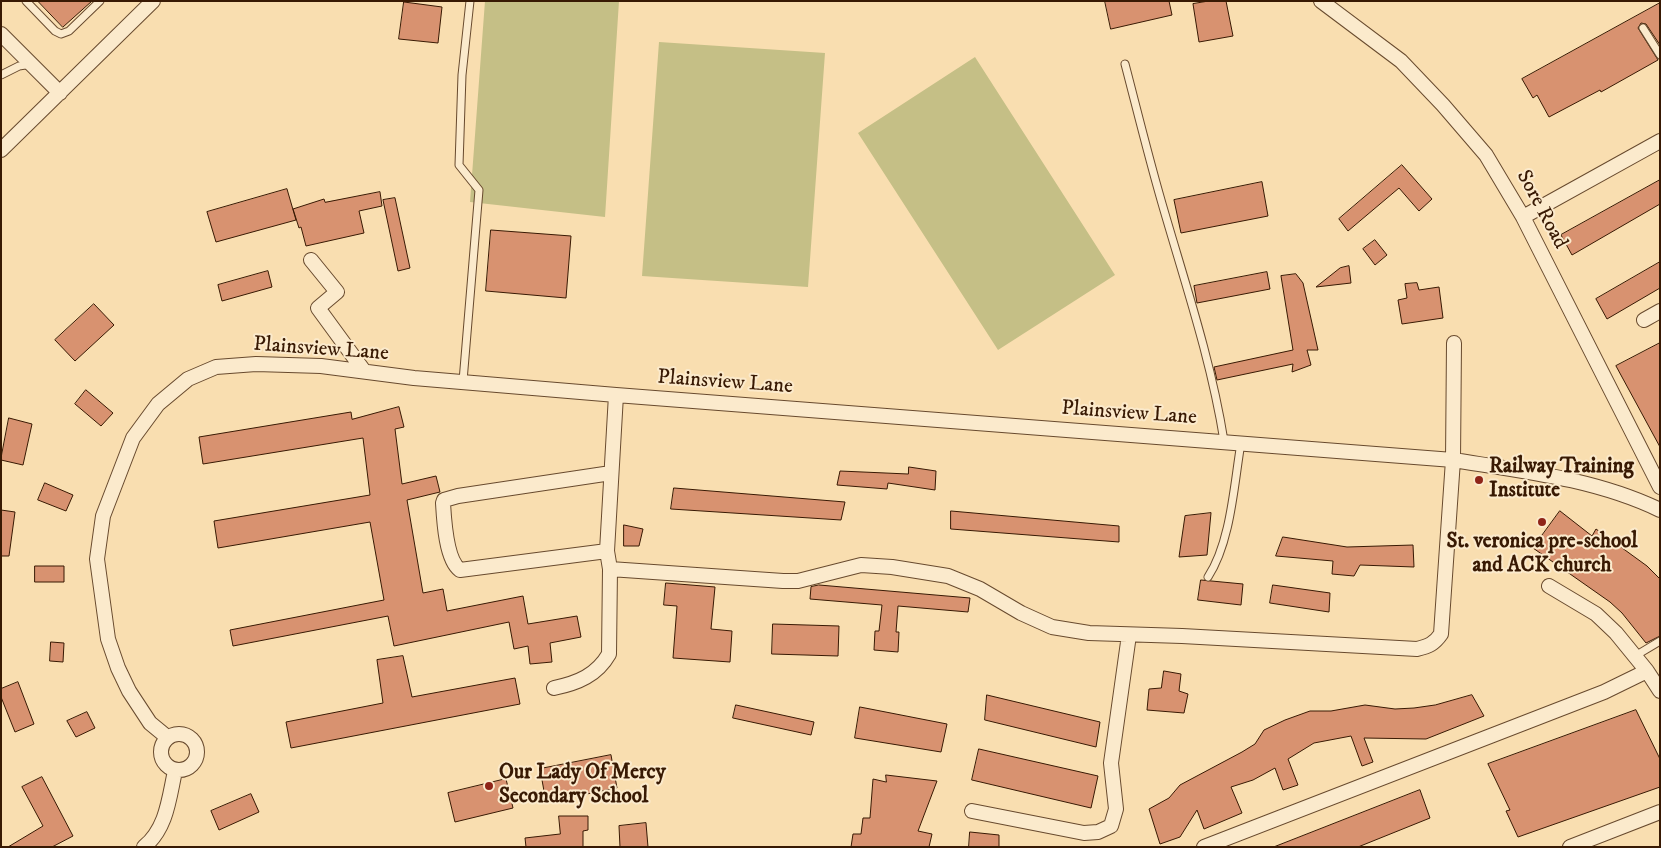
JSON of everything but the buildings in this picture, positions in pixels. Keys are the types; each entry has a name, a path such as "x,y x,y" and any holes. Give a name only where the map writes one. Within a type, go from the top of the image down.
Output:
{"street":[{"path":"1,150 152,1"},
{"name":"Sore Road","path":"1321,1 1372,38 1423,83 1486,155 1524,217 1660,487"},
{"path":"1,34 60,93"},
{"path":"1524,217 1660,141"},
{"path":"311,260 337,292 318,308 364,371"},
{"path":"1644,320 1660,311"},
{"path":"610,568 782,581 798,581 861,566 917,570 948,576 980,589 1021,613 1052,627 1089,634 1417,648 1435,643 1441,634 1453,460 1454,343"},
{"name":"Plainsview Lane","path":"167,737 150,722 129,691 118,668 108,639 97,559 104,516 133,438 158,404 188,379 216,367 256,364 321,366 616,395 1453,460 1576,482 1622,495 1660,510"},
{"path":"554,688 569,685 590,676 603,664 609,654 610,568 607,551 616,395"},
{"path":"607,551 460,570 454,563 450,552 442,503 444,500 458,496 611,473"},
{"path":"1549,586 1596,614 1636,656 1660,691"},
{"path":"972,810 1084,833 1098,832 1111,826 1116,810 1110,763 1129,635"},
{"path":"1204,847 1604,692 1647,671"},
{"path":"177,734 190,736 197,747 196,758 187,768 175,770 164,764 160,750 167,737 177,734"},
{"path":"144,847 155,835 166,816 175,770"},
{"path":"1570,847 1660,812"}],"lane":[{"path":"26,1 55,31 62,34 69,31 100,1"},
{"path":"464,381 479,190 459,165 462,75 470,1"},
{"path":"1643,28 1660,55"},
{"path":"1,75 19,66 32,64"},
{"path":"1125,64 1160,198 1208,359 1216,391 1224,442"},
{"path":"1208,577 1217,561 1228,523 1241,443"},
{"path":"1636,656 1660,641"}],"shaded area":[{"path":"485,1 619,1 605,217 470,202"},
{"path":"659,42 825,53 808,287 642,276"},
{"path":"975,57 1115,275 998,350 858,133"}],"place":[{"name":"Railway Training Institute","path":"1479,480"},
{"name":"St. veronica pre-school and ACK church","path":"1542,522"},
{"name":"Our Lady Of Mercy Secondary School","path":"489,786"}]}
